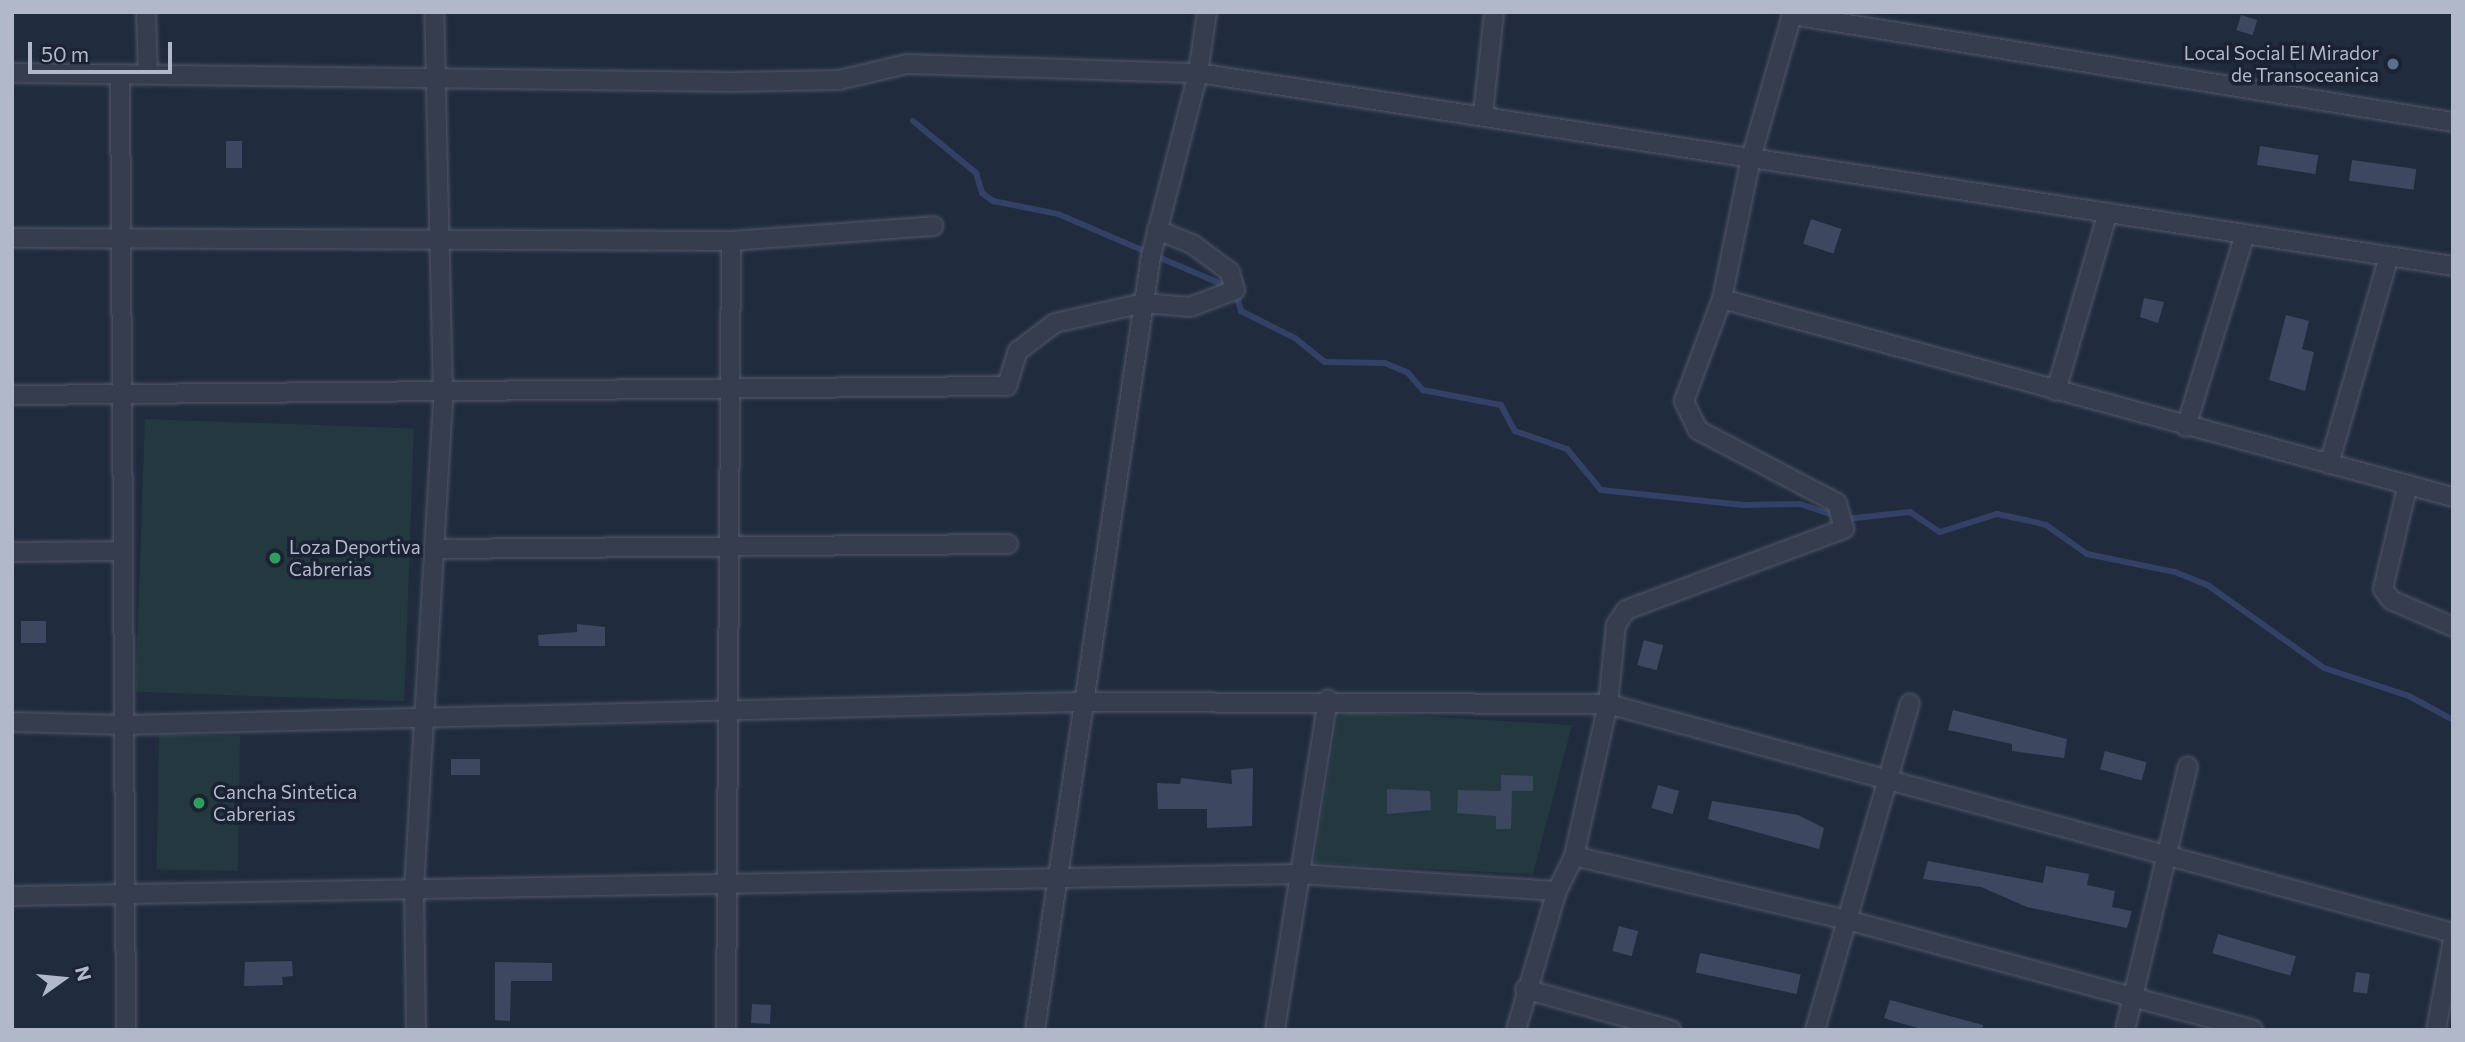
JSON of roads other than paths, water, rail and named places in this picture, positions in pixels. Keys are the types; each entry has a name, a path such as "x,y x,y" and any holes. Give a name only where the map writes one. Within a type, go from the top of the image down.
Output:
{"street":[{"path":"146,12 148,74"},
{"path":"416,1030 414,889 422,716 443,395 434,12"},
{"path":"1035,1030 1061,878 1083,702 1144,303 1157,230 1198,73 1207,12"},
{"path":"1483,114 1494,12"},
{"path":"1516,1030 1525,989 1557,891 1574,856 1608,704 1616,625 1626,610 1844,529 1837,503 1817,488 1743,456 1698,430 1688,416 1684,401 1722,299 1751,158 1792,14 2453,122"},
{"path":"12,73 437,79 839,80 907,64 1198,73 1483,114 2453,266"},
{"path":"120,74 126,1030"},
{"path":"2056,391 2108,212"},
{"path":"12,238 731,241 933,226"},
{"path":"12,394 443,395 1007,386 1017,351 1055,323 1144,303 1190,307 1235,290 1230,272 1192,244 1157,230"},
{"path":"2186,427 2245,234"},
{"path":"726,1030 724,713 726,546 733,391 731,241"},
{"path":"2329,464 2389,256"},
{"path":"1722,299 2329,464 2407,488 2453,497"},
{"path":"2407,488 2384,589 2391,600 2453,627"},
{"path":"434,549 1007,544"},
{"path":"12,552 122,551"},
{"path":"1275,1030 1328,699"},
{"path":"12,722 124,725 422,716 724,713 1083,702 1328,699 1608,704 1885,774 2453,933"},
{"path":"1815,1030 1843,919 1885,774 1910,704"},
{"path":"2124,1030 2171,854 2188,766"},
{"path":"1574,856 1843,919 2253,1030"},
{"path":"12,896 1300,874 1557,891"},
{"path":"2436,1030 2453,940"},
{"path":"1525,989 1671,1030"}],"waterway":[{"path":"913,121 976,173 982,193 993,201 1058,214 1235,290 1241,311 1295,338 1325,362 1385,363 1408,373 1423,390 1501,405 1515,431 1567,449 1601,490 1743,505 1800,504 1846,519 1910,512 1940,532 1997,514 2046,525 2087,554 2175,572 2209,586 2324,668 2409,696 2453,720"}],"place":[{"name":"Local Social El Mirador de Transoceanica","path":"2393,64"},
{"name":"Loza Deportiva Cabrerias","path":"275,558"},
{"name":"Cancha Sintetica Cabrerias","path":"199,803"}]}
